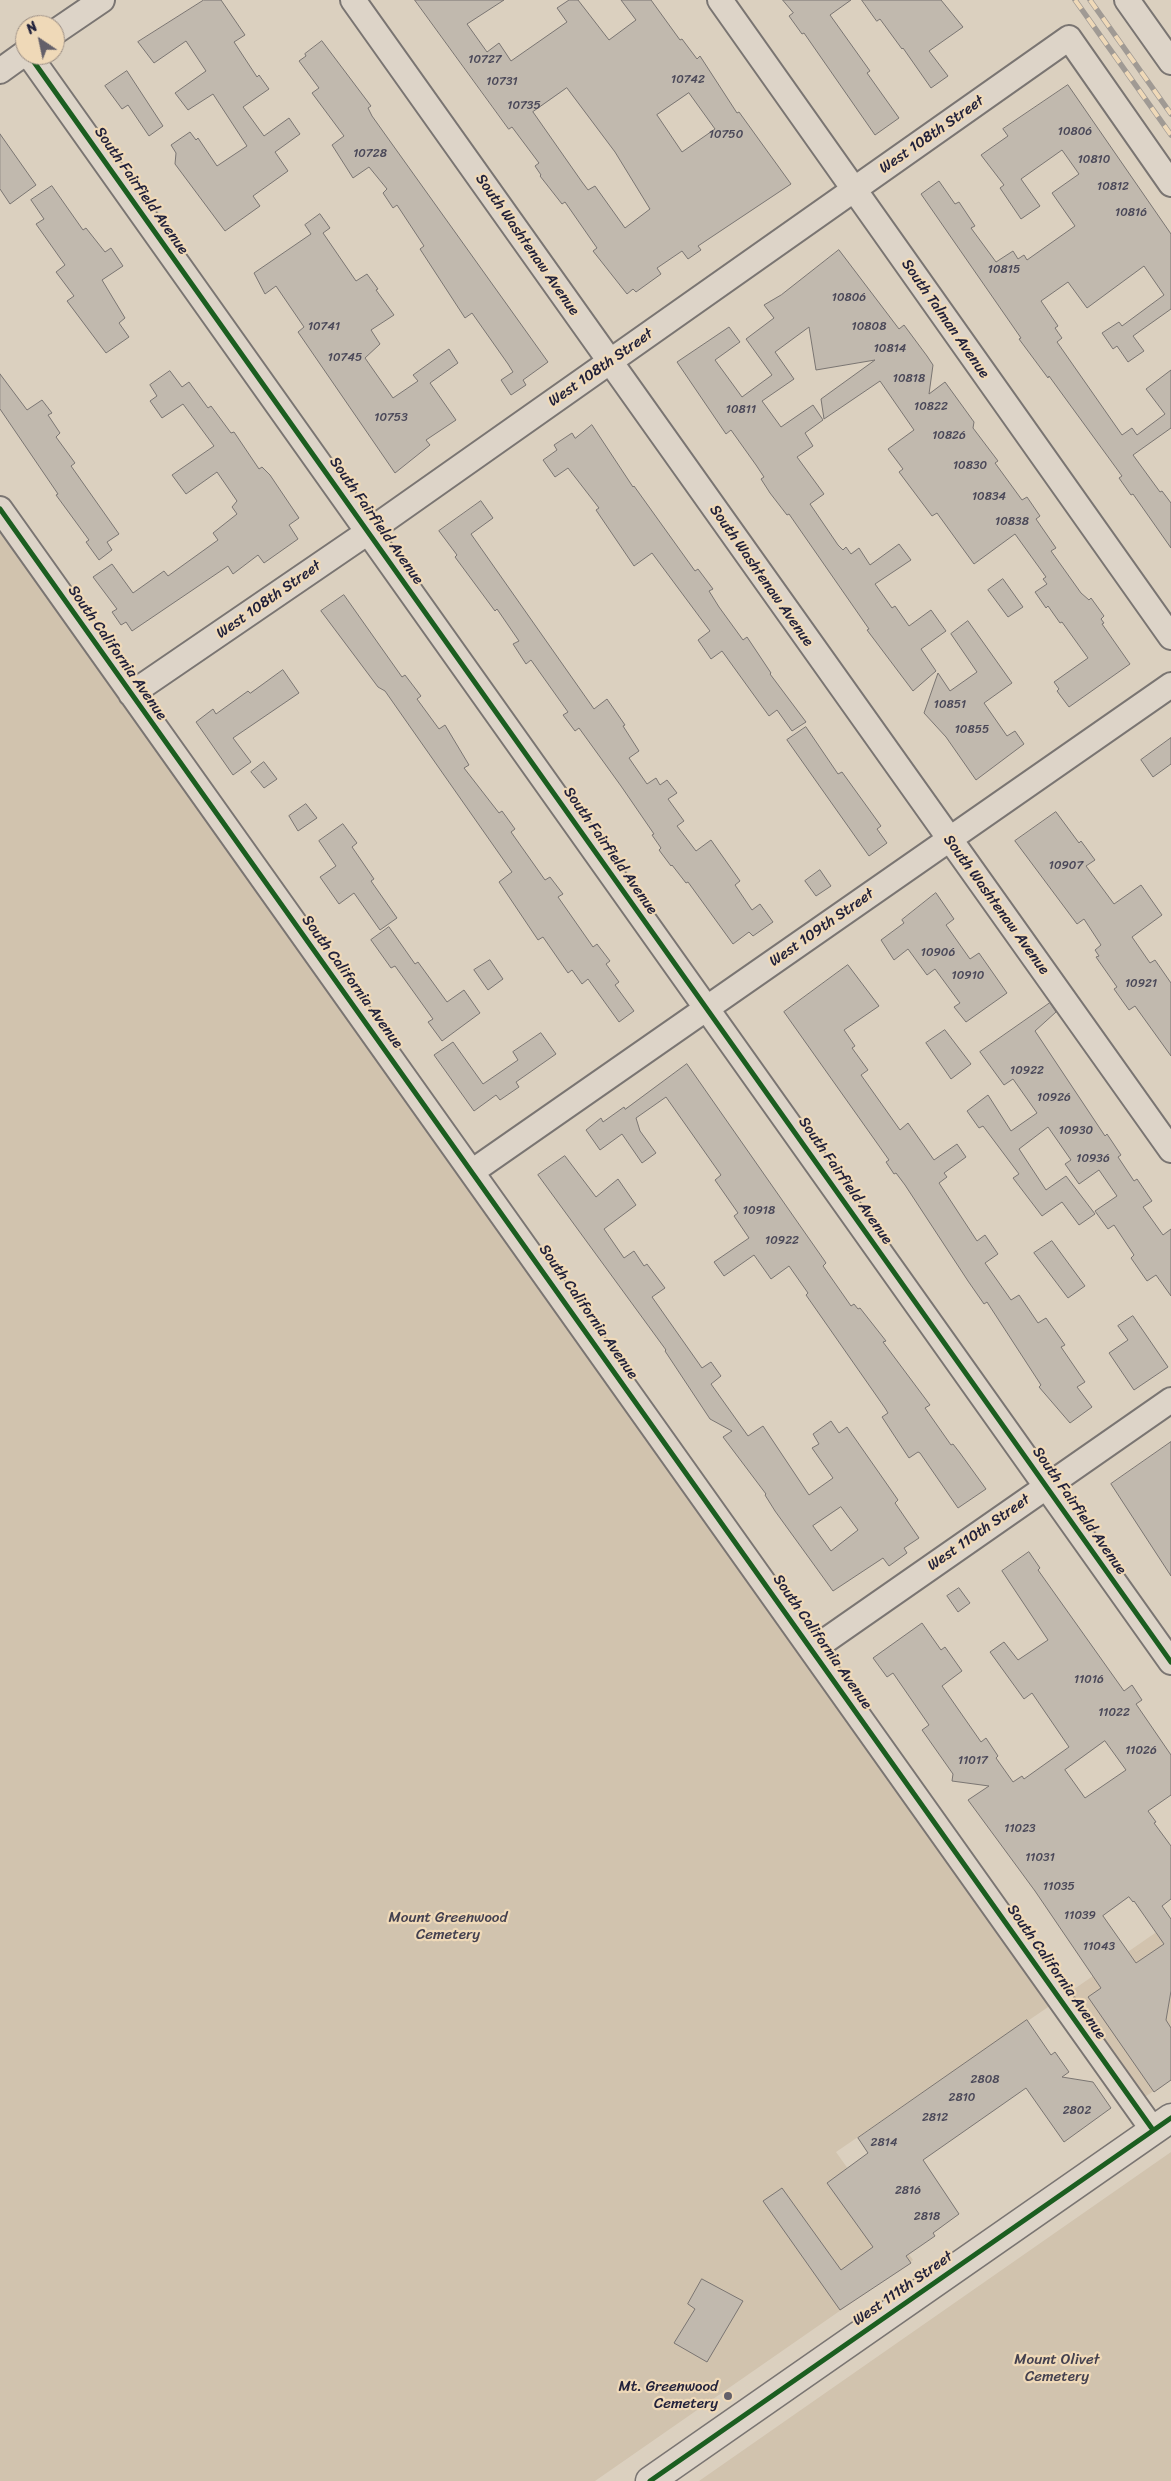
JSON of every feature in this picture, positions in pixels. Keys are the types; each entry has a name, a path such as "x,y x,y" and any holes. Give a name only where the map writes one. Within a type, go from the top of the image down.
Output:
{"main road":[{"name":"West 111th Street","path":"650,2481 1162,2124"}],"street":[{"path":"65,25 102,0"},
{"name":"South Washtenaw Avenue","path":"353,0 1171,1150"},
{"name":"South Talman Avenue","path":"720,0 1171,637"},
{"path":"1127,0 1171,62"},
{"name":"West 108th Street","path":"131,694 368,532 1069,38 1171,184"},
{"path":"0,70 15,60"},
{"name":"South Fairfield Avenue","path":"36,65 1171,1662"},
{"name":"South California Avenue","path":"0,509 473,1171 812,1650 1162,2124"},
{"name":"West 109th Street","path":"473,1171 1171,685"},
{"name":"West 110th Street","path":"812,1650 1171,1400"}],"shaded area":[{"path":"1171,1922 1171,2079 1126,2110 1054,2003"}],"green space":[{"name":"Mount Greenwood Cemetery","path":"0,527 1054,2003 836,2152 913,2260 595,2481 0,2481"},
{"name":"Mount Olivet Cemetery","path":"1171,2152 1171,2481 699,2481"}],"building":[{"path":"204,0 221,0 245,35 234,42 257,77 259,75 269,89 243,107 264,136 289,118 300,134 275,152 288,171 253,196 260,206 225,231 175,164 176,153 171,145 190,132 196,140 198,138 217,166 247,146 213,94 188,110 175,93 206,71 186,41 154,63 138,42"},
{"path":"415,0 504,0 467,24 487,52 499,43 511,61 567,22 557,8 569,0 578,0 609,40 636,20 621,0 651,0 680,40 682,39 697,59 700,56 737,113 739,112 791,184 698,246 701,250 688,259 682,251 657,268 661,274 636,292 633,289 627,294 593,251 597,248 565,202 562,204 540,176 535,166 539,163 512,127 509,129","holes":["567,88 615,152 650,209 625,228 595,186 588,190 533,112","689,93 715,129 682,152 657,115"]},
{"path":"783,0 851,0 830,15 870,71 867,73 899,118 875,135 804,33 802,34 789,16 793,13"},
{"path":"862,0 941,0 963,27 929,51 948,76 931,88 903,48 880,19 877,21"},
{"path":"322,41 371,106 368,108 372,116 548,362 523,380 526,385 511,395 501,380 513,372 472,313 465,318 420,249 424,246 397,205 393,208 383,193 387,189 369,167 353,178 332,145 344,136 312,93 319,88 299,61"},
{"path":"127,71 163,126 149,136 128,105 122,109 105,86"},
{"path":"1068,85 1171,234 1171,309 1133,336 1144,351 1128,362 1117,346 1113,349 1102,333 1119,322 1122,326 1164,295 1144,266 1087,308 1068,282 1041,301 1058,326 1055,328 1062,338 1057,342 1122,435 1132,428 1137,435 1165,414 1146,389 1171,370 1171,428 1133,455 1160,492 1162,491 1171,503 1171,548 1133,494 1131,495 1119,478 1122,476 1049,376 1048,378 1019,339 1021,338 921,194 939,181 955,204 959,202 975,226 971,228 996,262 1013,251 1018,259 1024,255 1027,260 1075,226 1052,193 1079,174 1062,150 1021,179 1040,206 1021,219 1000,188 1004,185 981,155 1008,136 1003,129"},
{"path":"0,134 36,185 10,204 0,189"},
{"path":"52,186 83,230 86,228 105,252 111,248 123,266 102,280 125,318 119,323 129,337 106,353 67,301 74,296 56,272 65,265 36,224 44,219 31,200"},
{"path":"320,214 330,228 323,233 356,281 367,274 394,315 371,330 380,344 365,358 393,398 418,381 413,375 449,349 458,363 430,383 456,420 426,440 430,445 395,473 298,332 304,327 276,286 265,294 254,273 311,234 305,225"},
{"path":"839,250 899,329 904,325 933,365 929,394 945,382 974,422 973,428 998,461 995,463 1022,500 1027,497 1040,516 1036,519 1056,548 1051,551 1081,593 1089,600 1091,598 1104,616 1101,619 1104,623 1102,624 1130,664 1069,707 1057,691 1059,689 1054,682 1088,658 1062,622 1060,623 1048,606 1046,608 1035,592 1047,584 1043,579 1046,577 1015,534 974,564 937,513 932,516 899,472 903,469 888,449 914,430 880,381 824,419 821,399 875,360 816,370 809,327 775,352 794,379 762,401 781,427 813,405 823,420 805,433 813,446 797,457 824,494 810,504 838,545 843,550 846,547 851,554 859,548 870,565 899,544 911,560 875,584 892,608 895,606 909,626 931,610 946,631 921,649 936,671 913,691 867,630 869,629 789,514 787,515 770,493 761,479 764,477 731,430 726,434 677,362 729,327 740,342 715,360 742,397 772,375 746,339 774,318 764,305 781,295"},
{"path":"170,371 182,387 189,382 208,408 211,406 231,433 234,432 259,469 262,467 270,475 299,518 289,525 298,539 264,563 258,555 233,574 228,566 132,631 126,622 121,625 112,612 117,609 93,577 112,564 133,593 164,571 168,576 218,540 213,533 237,514 232,507 237,501 217,472 186,494 172,475 214,446 183,404 162,418 150,401 157,396 150,385"},
{"path":"0,374 27,410 42,400 52,413 48,415 60,433 56,437 75,463 71,466 119,534 107,542 112,550 99,560 86,542 89,540 56,495 58,494 0,409"},
{"path":"592,425 633,487 695,571 698,569 713,589 709,591 719,607 743,640 747,637 770,674 806,722 792,731 777,710 769,716 722,651 711,659 698,640 710,631 652,553 634,566 596,510 599,508 568,468 555,477 543,460 557,450 554,445 572,433 575,438"},
{"path":"481,501 493,518 471,534 594,709 607,699 625,725 623,726 639,751 629,758 647,784 656,778 660,785 667,780 677,793 668,799 684,821 677,826 696,851 711,840 740,881 735,885 752,910 760,904 773,922 753,936 749,932 733,944 688,882 686,883 671,866 659,850 661,848 652,835 654,834 621,786 579,728 575,731 563,715 568,712 531,660 526,664 513,644 519,641 497,609 495,611 455,557 457,555 439,531"},
{"path":"1003,579 1023,607 1008,617 988,590"},
{"path":"344,595 402,677 405,675 421,696 417,699 439,729 445,725 469,765 464,768 499,813 502,811 515,829 511,832 545,880 550,877 563,894 558,897 593,947 597,944 610,961 606,964 619,982 615,985 634,1011 619,1022 588,979 582,984 572,970 568,973 543,937 538,940 499,882 512,872 385,691 378,687 321,611"},
{"path":"968,621 1012,683 984,703 1007,736 1015,731 1024,744 976,780 946,737 924,713 938,673 950,691 977,672 951,634"},
{"path":"283,670 299,693 233,738 251,762 233,775 196,722 213,709 216,714 248,691 250,693"},
{"path":"806,727 838,774 842,772 881,826 877,829 887,843 869,856 787,740"},
{"path":"1171,738 1171,764 1153,777 1141,760"},
{"path":"264,762 277,779 264,788 251,772"},
{"path":"306,804 317,818 298,831 289,816"},
{"path":"1056,812 1079,843 1081,841 1095,860 1086,866 1114,904 1141,885 1162,915 1132,937 1150,963 1155,960 1171,983 1171,1056 1135,1006 1129,1010 1114,989 1117,987 1096,957 1099,956 1095,950 1101,945 1084,919 1077,924 1015,841"},
{"path":"343,824 357,843 352,847 374,879 371,881 397,918 380,930 354,893 339,904 320,877 336,866 319,841"},
{"path":"820,870 831,886 816,896 805,881"},
{"path":"936,893 954,919 946,925 970,959 979,953 1007,993 966,1022 954,1007 960,1003 935,969 927,975 908,949 894,960 881,940 904,923 902,920"},
{"path":"389,927 415,964 418,962 447,1002 464,990 480,1013 442,1041 428,1022 433,1019 395,966 391,968 371,940"},
{"path":"490,960 503,979 488,990 474,970"},
{"path":"848,965 879,1006 844,1030 855,1046 852,1048 868,1070 861,1075 900,1130 908,1123 934,1160 957,1144 966,1157 944,1173 947,1177 939,1183 977,1241 985,1235 998,1254 985,1263 1011,1300 1019,1295 1038,1323 1046,1318 1065,1345 1061,1347 1085,1382 1077,1387 1092,1407 1070,1423 1039,1387 1041,1385 987,1302 984,1304 905,1185 886,1162 889,1160 784,1012"},
{"path":"1050,1003 1056,1012 1035,1031 1105,1136 1107,1134 1121,1155 1118,1157 1134,1181 1137,1179 1152,1201 1143,1207 1163,1235 1171,1229 1171,1296 1156,1275 1147,1281 1131,1258 1134,1255 1114,1225 1108,1229 1095,1211 1117,1196 1099,1170 1079,1184 1065,1164 1071,1160 1048,1127 1019,1149 1046,1190 1066,1176 1095,1214 1079,1225 1062,1202 1042,1216 1013,1178 1019,1174 983,1126 979,1128 967,1111 988,1095 1011,1131 1037,1113 1013,1079 1004,1085 980,1052"},
{"path":"945,1030 971,1064 951,1079 926,1043"},
{"path":"541,1033 556,1054 516,1082 519,1087 500,1100 496,1095 474,1111 434,1055 453,1042 483,1084 518,1060 513,1052"},
{"path":"687,1064 824,1260 826,1263 823,1266 851,1306 854,1304 858,1309 860,1308 886,1341 883,1342 930,1405 925,1408 986,1489 958,1508 920,1453 918,1452 909,1458 882,1417 888,1413 885,1408 806,1295 808,1293 789,1266 771,1279 754,1255 724,1276 714,1262 749,1238 734,1216 738,1213 715,1180 721,1175 666,1097 636,1118 640,1131 656,1153 642,1163 622,1134 600,1150 586,1130 601,1118 603,1122 624,1107 625,1109"},
{"path":"565,1156 596,1197 618,1179 636,1205 604,1229 624,1258 634,1251 644,1266 647,1264 665,1288 652,1297 702,1368 711,1362 721,1376 711,1384 748,1436 763,1426 809,1495 833,1478 812,1448 819,1444 813,1434 831,1421 839,1433 847,1427 898,1500 895,1503 919,1538 904,1548 907,1553 889,1566 883,1558 833,1591 775,1511 766,1494 723,1437 732,1431 710,1419 666,1350 538,1175","holes":["841,1507 858,1530 831,1551 813,1526"]},
{"path":"1052,1241 1085,1286 1068,1298 1034,1253"},
{"path":"1133,1316 1168,1367 1134,1390 1109,1353 1128,1340 1118,1326"},
{"path":"1171,1442 1171,1576 1111,1484"},
{"path":"1029,1552 1040,1568 1038,1570 1124,1691 1132,1685 1142,1700 1136,1704 1171,1755 1171,1795 1148,1811 1156,1822 1154,1823 1171,1846 1171,1899 1162,1906 1171,1919 1171,1991 1166,2020 1171,2028 1171,2080 1154,2092 1088,1997 1101,1988 1035,1891 968,1800 989,1786 952,1781 953,1774 922,1730 929,1725 893,1673 887,1677 873,1658 922,1623 941,1650 945,1647 962,1671 942,1686 981,1742 986,1738 998,1756 996,1758 1013,1782 1022,1776 1024,1779 1069,1747 1032,1693 1024,1699 990,1652 1004,1642 1018,1660 1048,1640 1002,1571","holes":["1105,1741 1126,1770 1085,1798 1065,1770","1129,1897 1134,1901 1164,1944 1136,1963 1103,1916"]},
{"path":"959,1588 970,1603 958,1612 947,1596"},
{"path":"1027,2020 1051,2055 1055,2052 1069,2072 1062,2077 1093,2082 1111,2108 1064,2142 1026,2088 923,2160 959,2214 933,2233 935,2236 906,2256 911,2263 840,2310 763,2201 782,2188 841,2270 873,2247 827,2183 868,2153 858,2138"},
{"path":"702,2279 743,2301 707,2362 674,2343 695,2309 688,2304"}],"railway":[{"path":"1075,0 1171,135"},
{"path":"1090,0 1171,114"}],"cycle path":[{"path":"36,65 1171,1662"},
{"path":"0,509 1153,2130"},
{"path":"650,2481 1171,2118"}],"place":[{"name":"Mt. Greenwood Cemetery","path":"728,2396"}]}
